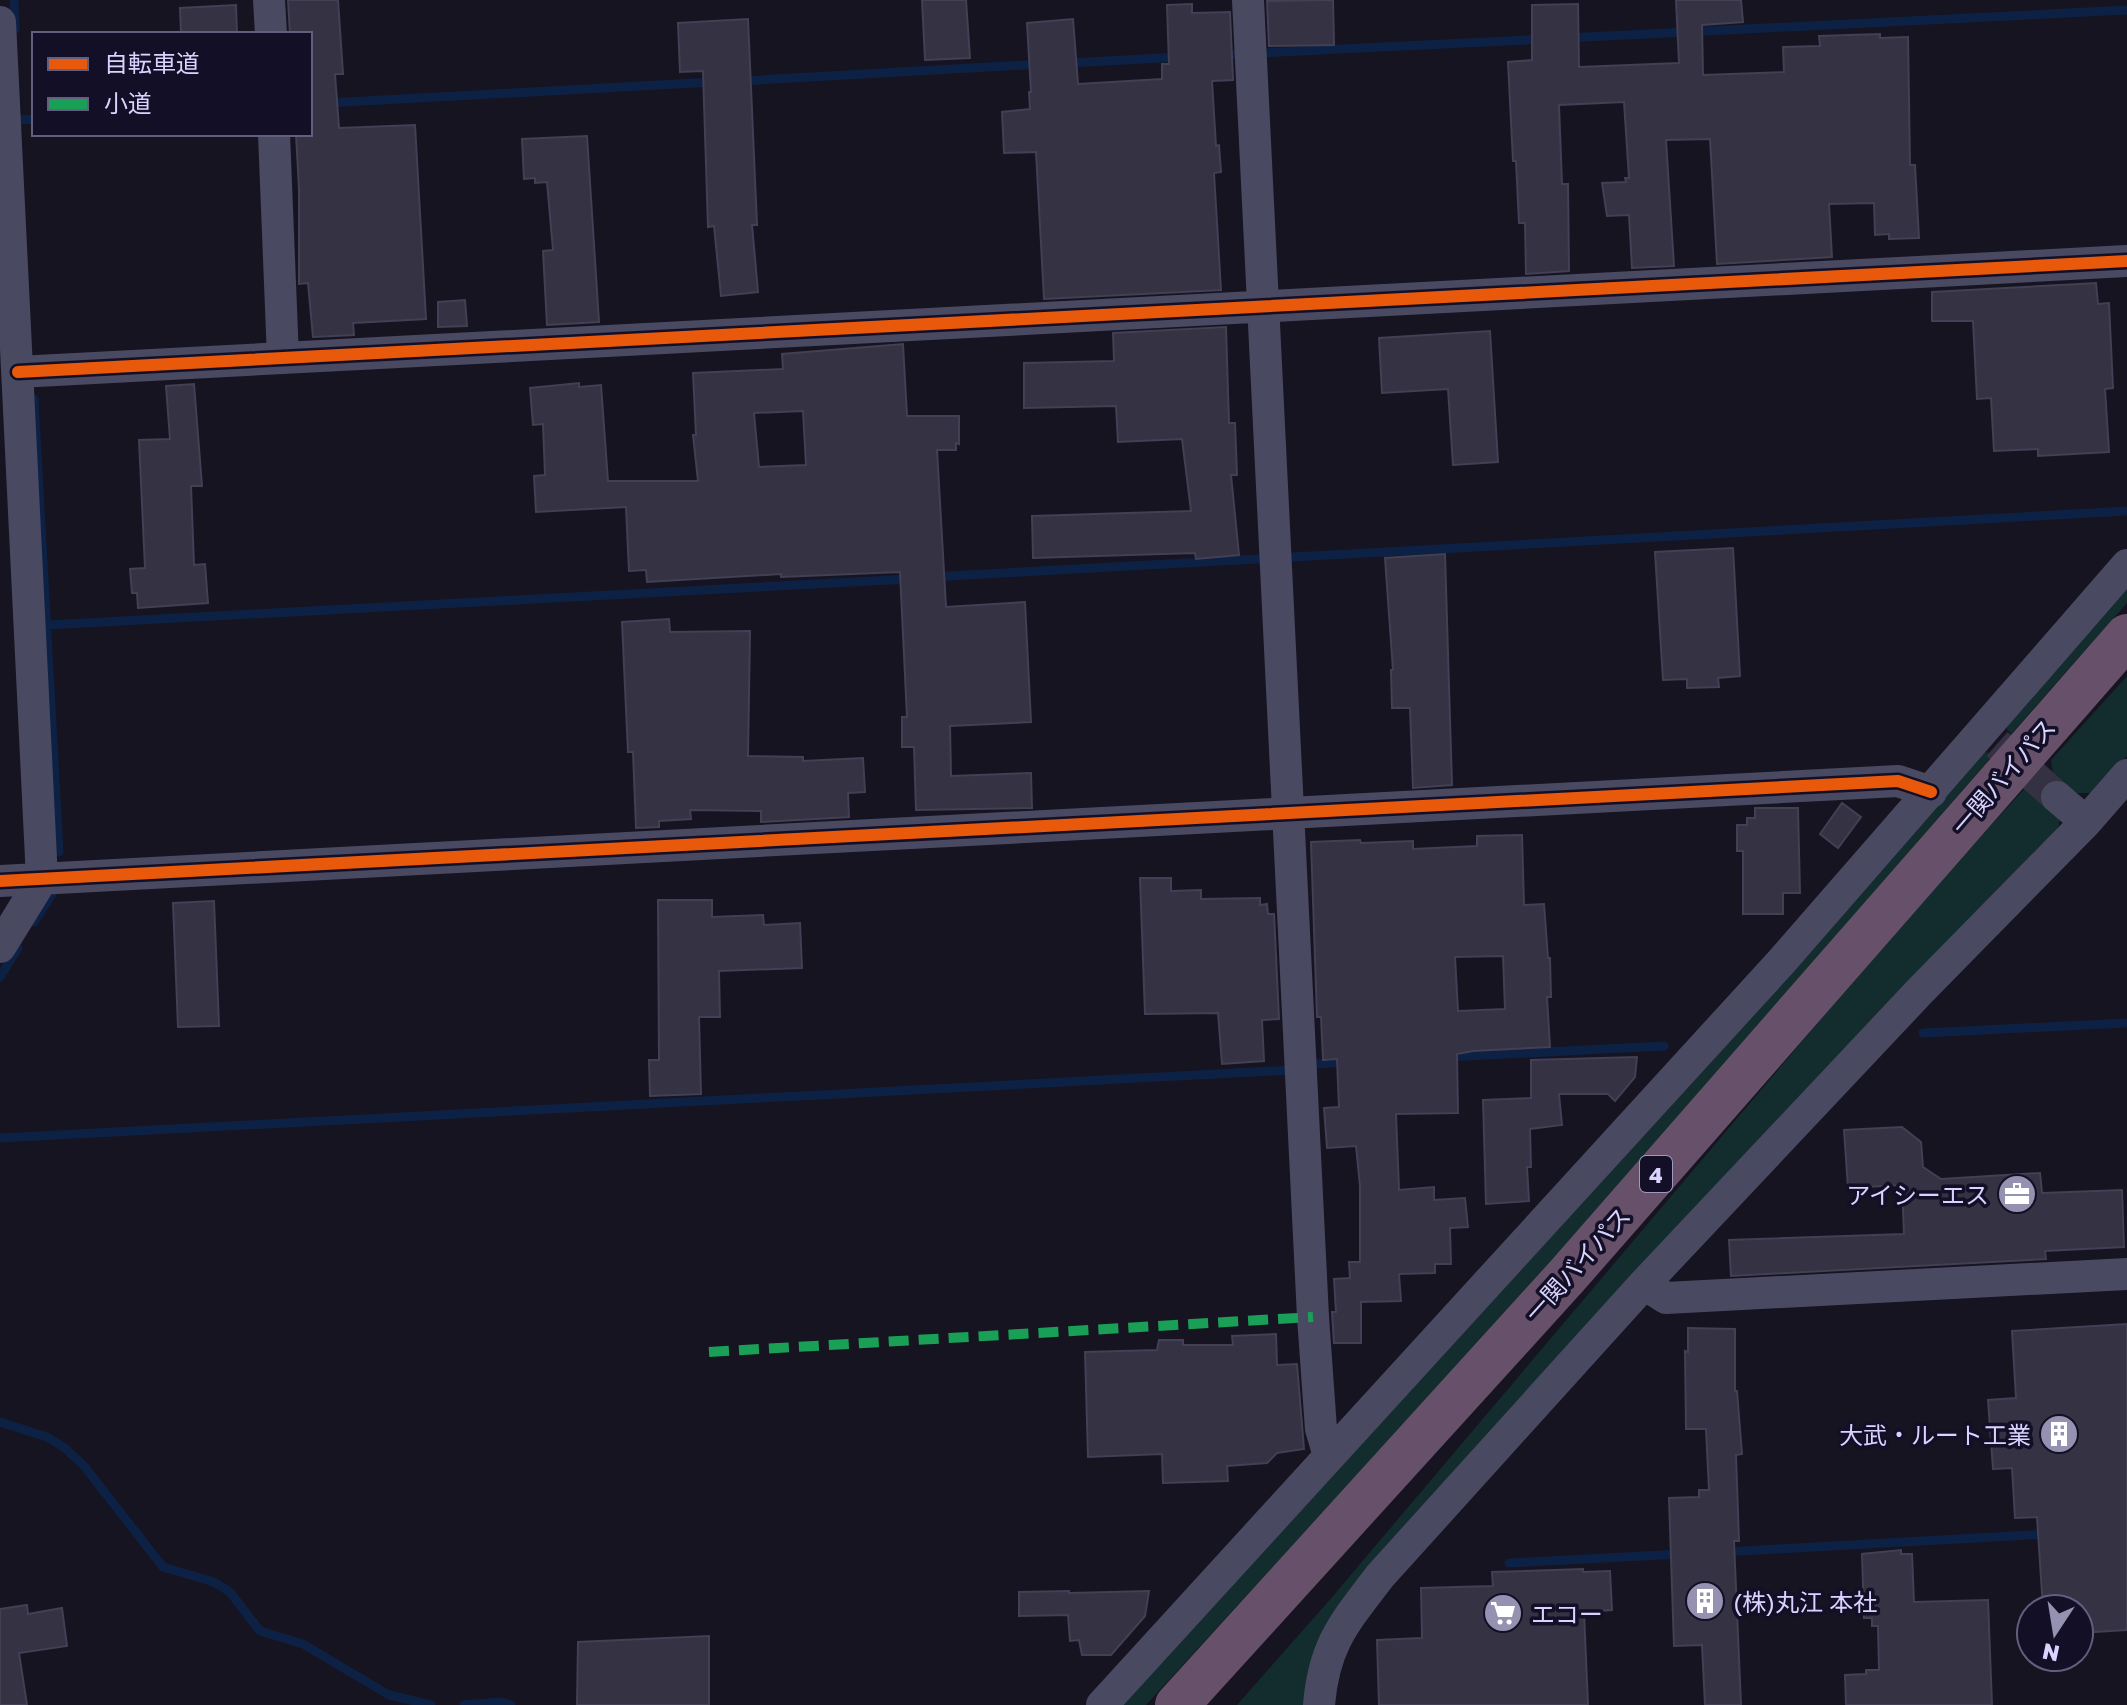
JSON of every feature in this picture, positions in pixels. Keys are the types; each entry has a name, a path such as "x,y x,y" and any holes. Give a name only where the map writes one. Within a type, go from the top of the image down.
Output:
{"highway":[{"name":"一関バイパス","path":"1177,1705 1566,1277 2127,636"},
{"path":"1210,1705 1483,1391 1566,1277"}],"street":[{"path":"269,0 271,32"},
{"path":"1248,0 1313,1317 1321,1429 1329,1456"},
{"path":"0,22 42,879 0,947"},
{"path":"274,136 283,358"},
{"path":"18,372 2127,261"},
{"path":"1102,1705 1782,961 1931,792 1989,738 2127,565"},
{"path":"1319,1705 1327,1654 1345,1622 1371,1587 1644,1284 1920,991 2086,822 2127,775"},
{"path":"0,881 1898,781 1931,792"},
{"path":"2057,797 2086,822"},
{"path":"1644,1284 1666,1298 2127,1274"}],"green space":[{"path":"2127,584 2127,603 2011,734 2007,729 2007,720"},
{"path":"2127,676 2127,756 2093,793 2077,793 2053,775 2051,760"},
{"path":"1978,753 1993,755 1552,1263 1146,1705 1119,1705"},
{"path":"2027,786 2060,817 2058,830 1354,1586 1308,1705 1237,1705 1327,1603 1909,915"}],"building":[{"path":"288,0 338,0 343,74 335,74 339,128 415,125 426,319 353,323 354,335 313,337 308,283 299,284 296,136 312,136 312,32 290,32"},
{"path":"922,0 966,0 970,58 925,60"},
{"path":"1333,0 1334,45 1269,46 1267,1"},
{"path":"1676,0 1741,0 1743,22 1702,25 1703,75 1784,72 1783,47 1820,46 1819,36 1880,34 1880,38 1908,37 1910,165 1915,165 1919,238 1889,239 1889,234 1875,235 1874,203 1829,204 1832,257 1717,264 1710,139 1666,140 1674,266 1632,268 1629,215 1607,216 1602,183 1626,182 1625,178 1629,178 1624,102 1559,105 1562,184 1568,184 1569,271 1526,274 1525,223 1519,223 1516,161 1513,161 1508,62 1532,60 1532,5 1578,4 1579,67 1679,63"},
{"path":"1192,4 1192,13 1230,12 1233,80 1212,81 1216,146 1219,145 1221,172 1214,173 1221,290 1044,299 1036,152 1004,153 1002,112 1030,109 1027,23 1073,19 1078,84 1162,79 1162,64 1169,64 1167,5"},
{"path":"236,5 237,32 181,32 180,8"},
{"path":"748,19 757,225 752,225 758,292 721,296 714,226 708,227 703,71 680,72 678,23"},
{"path":"587,136 599,322 547,325 543,251 553,250 547,182 535,183 535,178 524,179 522,139"},
{"path":"2096,283 2098,304 2109,303 2113,388 2105,389 2109,452 2038,456 2038,449 1994,451 1991,398 1977,399 1973,321 1932,321 1932,292"},
{"path":"465,300 467,326 438,327 438,302"},
{"path":"1226,327 1229,423 1235,423 1237,475 1231,475 1239,555 1196,559 1195,553 1033,558 1032,516 1191,511 1182,439 1118,442 1116,406 1024,408 1024,363 1114,361 1113,333"},
{"path":"1490,331 1498,462 1453,465 1448,389 1382,393 1379,338"},
{"path":"903,344 907,416 959,416 959,444 956,443 956,450 937,450 946,607 1025,602 1031,722 950,726 951,776 1031,773 1032,808 916,810 914,747 902,747 902,717 907,717 900,572 781,577 781,574 647,582 646,570 629,571 626,507 536,512 534,476 545,475 543,424 533,425 530,388 579,383 579,387 601,385 608,481 698,481 693,435 696,435 693,373 783,369 782,354","holes":["803,411 806,465 759,467 754,413"]},
{"path":"194,384 202,486 191,486 194,565 205,564 208,603 138,608 137,593 132,593 130,569 145,568 139,440 170,439 166,386"},
{"path":"1733,548 1740,676 1718,678 1719,687 1687,688 1687,679 1663,680 1655,552"},
{"path":"1445,554 1452,785 1413,788 1410,708 1392,708 1393,670 1385,558"},
{"path":"669,619 670,632 750,631 748,756 803,757 803,761 863,758 865,792 848,793 849,817 761,822 761,811 690,810 691,819 659,821 659,827 636,828 633,752 628,752 622,622"},
{"path":"1842,803 1861,817 1838,848 1820,834"},
{"path":"1755,808 1798,808 1800,893 1783,893 1783,914 1743,914 1743,851 1737,851 1737,825 1747,825 1747,818 1755,818"},
{"path":"1522,835 1524,905 1544,904 1550,958 1551,997 1547,997 1550,1047 1457,1054 1458,1113 1396,1114 1399,1190 1434,1187 1434,1200 1465,1198 1468,1227 1450,1228 1451,1264 1435,1264 1435,1273 1399,1274 1401,1301 1361,1302 1361,1343 1334,1343 1334,1279 1350,1278 1349,1262 1360,1262 1360,1186 1356,1146 1327,1148 1324,1108 1339,1107 1337,1059 1323,1060 1321,1017 1317,1017 1311,842 1413,841 1413,849 1477,846 1477,836","holes":["1503,956 1505,1009 1458,1011 1455,957"]},
{"path":"1140,878 1171,878 1171,891 1201,890 1201,899 1260,898 1260,905 1267,904 1268,914 1274,914 1279,1019 1262,1020 1264,1061 1222,1064 1218,1013 1145,1014"},
{"path":"658,900 712,900 712,917 763,915 764,925 800,923 802,968 719,971 720,1017 699,1017 701,1094 650,1096 649,1060 659,1060"},
{"path":"214,901 219,1026 178,1027 173,903"},
{"path":"1637,1057 1635,1077 1615,1101 1608,1094 1559,1094 1562,1125 1530,1129 1531,1167 1527,1167 1529,1201 1486,1204 1483,1100 1531,1098 1531,1060"},
{"path":"1902,1127 1921,1142 1923,1167 1941,1179 2040,1173 2042,1193 2122,1190 2124,1247 2045,1251 2046,1259 1731,1276 1729,1240 1904,1234 1902,1185 1848,1188 1844,1130"},
{"name":"大武・ルート工業","path":"2127,1324 2127,1630 2095,1632 2095,1593 2042,1593 2037,1517 2015,1518 2012,1468 1993,1469 1988,1400 2016,1398 2012,1331"},
{"path":"1688,1328 1735,1329 1735,1391 1742,1454 1736,1455 1739,1541 1734,1541 1741,1705 1705,1705 1702,1645 1674,1646 1669,1498 1699,1497 1699,1490 1709,1490 1706,1429 1686,1429 1685,1351 1688,1352"},
{"path":"1276,1334 1277,1365 1297,1364 1304,1449 1277,1453 1267,1463 1227,1466 1228,1481 1163,1483 1162,1454 1088,1457 1085,1352 1157,1350 1159,1340 1183,1340 1183,1345 1233,1345 1232,1336"},
{"path":"1901,1550 1901,1554 1912,1554 1914,1602 1988,1600 1992,1705 1846,1705 1845,1675 1879,1670 1878,1626 1872,1626 1872,1618 1864,1618 1862,1554"},
{"name":"エコー","path":"1583,1569 1583,1572 1610,1571 1612,1610 1584,1612 1588,1705 1379,1705 1377,1640 1422,1638 1421,1588 1493,1586 1492,1572"},
{"path":"1149,1591 1145,1616 1111,1655 1082,1655 1079,1640 1070,1641 1068,1615 1019,1616 1019,1592"},
{"path":"27,1605 28,1614 62,1608 67,1646 19,1653 27,1705 0,1705 0,1609"},
{"path":"709,1636 709,1705 577,1705 578,1642"}],"waterway":[{"path":"14,0 15,29"},
{"path":"1567,38 2127,10"},
{"path":"1220,55 1544,39"},
{"path":"1068,63 1181,57"},
{"path":"740,81 1041,64"},
{"path":"312,104 713,82"},
{"path":"20,120 32,119"},
{"path":"34,399 59,852"},
{"path":"932,577 2127,511"},
{"path":"47,625 909,579"},
{"path":"34,922 52,894"},
{"path":"0,977 18,948"},
{"path":"1923,1033 2127,1023"},
{"path":"1448,1057 1664,1046"},
{"path":"0,1138 1292,1070 1316,1064 1349,1062"},
{"path":"0,1422 47,1437 65,1448 84,1466 163,1567 214,1582 230,1592 260,1631 303,1644 389,1695 431,1705"},
{"path":"1723,1552 2048,1534"},
{"path":"1509,1563 1680,1554"},
{"path":"464,1705 501,1702 511,1705"}],"tunnel":[{"path":"1997,744 2057,797"}],"marked path":[{"path":"709,1352 1313,1317"}],"cycle path":[{"path":"18,372 2127,261"},
{"path":"0,881 1898,781 1931,792"}],"place":[{"name":"アイシーエス","path":"2017,1194"},
{"name":"大武・ルート工業","path":"2059,1434"},
{"name":"(株)丸江 本社","path":"1705,1601"},
{"name":"エコー","path":"1503,1613"}]}
